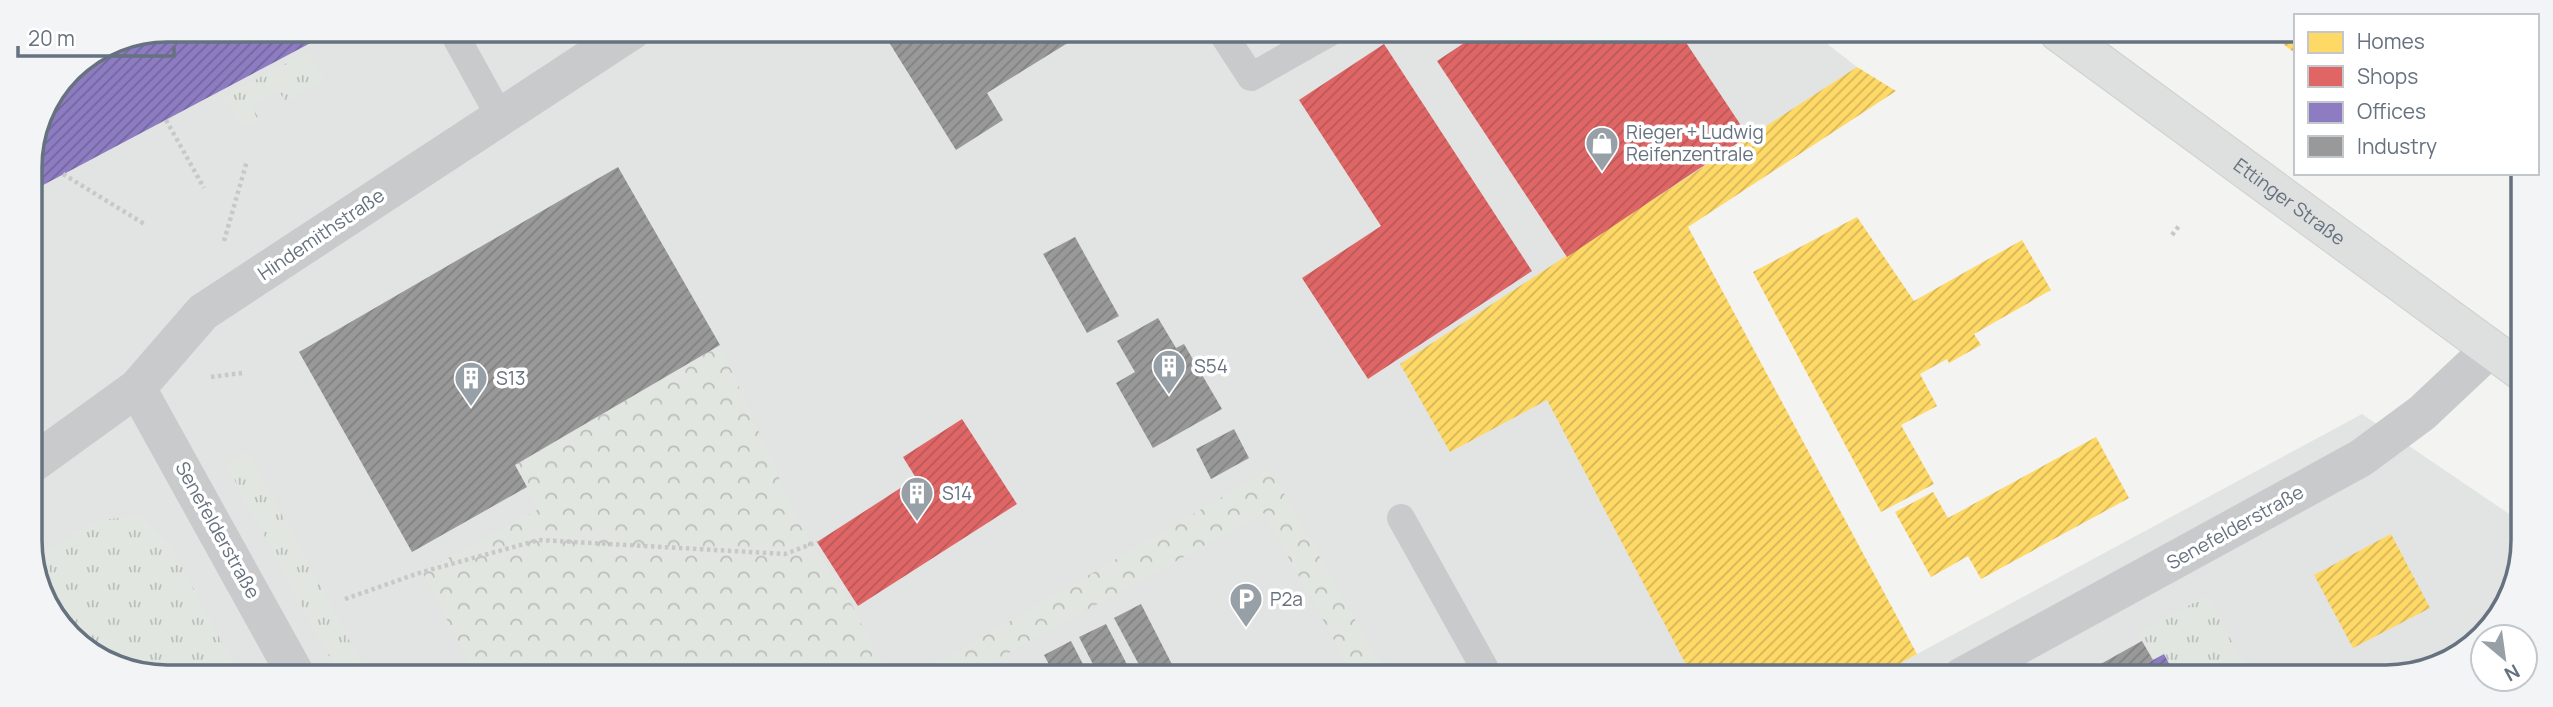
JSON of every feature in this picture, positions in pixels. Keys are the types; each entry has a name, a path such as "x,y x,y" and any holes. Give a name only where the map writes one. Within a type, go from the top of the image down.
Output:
{"main road":[{"name":"Ettinger Straße","path":"2072,42 2511,364"}],"street":[{"name":"Hindemithstraße","path":"42,457 137,388 203,312 499,115 614,42"},
{"name":"Senefelderstraße","path":"1991,665 2361,458 2422,414 2489,350"},
{"name":"Senefelderstraße","path":"137,388 290,665"}],"lane":[{"path":"459,42 499,115"},
{"path":"1228,42 1251,78 1313,42"},
{"path":"1401,519 1483,665"}],"path":[{"path":"166,120 204,188"},
{"path":"203,312 247,161"},
{"path":"63,174 146,225"},
{"path":"2172,235 2179,226"},
{"path":"345,599 422,572 539,540 785,554 817,541"}],"shaded area":[{"path":"167,42 1825,42 1857,67 1636,211 1864,640 1917,654 2362,414 2511,515 2509,565 2498,596 2480,623 2469,623 2469,634 2434,656 2395,665 142,663 111,652 78,629 55,596 44,565 42,158 46,134 63,97 78,78 97,63 134,46"}],"green space":[{"path":"308,52 324,79 286,102 277,89 251,105 259,119 244,128 223,97"},
{"path":"720,345 801,527 852,605 881,665 471,665 422,572 539,509 515,465"},
{"path":"248,452 363,665 334,665 226,464"},
{"path":"1270,469 1381,665 1348,665 1264,513 986,665 935,665"},
{"path":"140,516 171,546 234,665 142,663 111,652 78,629 55,596 44,565 43,552 100,520"},
{"path":"2207,596 2244,665 2161,665 2138,632"}],"building: Homes":[{"path":"2281,42 2294,42 2294,52"},
{"path":"1857,67 1896,91 1688,227 1917,654 1897,665 1686,665 1547,400 1450,452 1400,364"},
{"path":"1857,217 1914,301 2022,240 2051,290 1974,334 1981,345 1949,363 1947,359 1920,374 1937,406 1901,425 1934,484 1881,512 1753,272"},
{"path":"2096,437 2129,498 1981,579 1968,556 1931,577 1895,512 1933,492 1948,518"},
{"path":"2391,534 2430,608 2353,648 2314,575"}],"building: Shops":[{"name":"Rieger + Ludwig Reifenzentrale","path":"1466,42 1686,42 1748,136 1567,257 1437,61"},
{"path":"1384,44 1532,271 1368,379 1302,278 1381,226 1299,100"},
{"name":"S14","path":"962,419 1017,504 858,606 817,542 916,478 903,457"}],"building: Offices":[{"path":"312,42 42,186 43,150 51,119 78,78 111,55 150,43"},
{"path":"2164,654 2170,665 2144,665"}],"building: Industry":[{"path":"889,42 1069,42 987,93 1003,120 956,150"},
{"name":"S13","path":"618,167 720,345 515,465 527,487 412,552 299,352"},
{"path":"1075,237 1119,316 1087,333 1043,254"},
{"name":"S54","path":"1158,318 1176,348 1184,344 1222,409 1153,448 1116,383 1135,372 1117,341"},
{"path":"1234,429 1249,458 1211,479 1196,449"},
{"path":"1141,604 1172,665 1139,665 1114,618"},
{"path":"1106,624 1127,665 1093,665 1079,637"},
{"path":"1071,641 1083,665 1049,665 1044,655"},
{"path":"2142,641 2153,660 2144,665 2099,665"}],"place":[{"name":"Rieger + Ludwig Reifenzentrale","path":"1602,173"},
{"name":"S54","path":"1169,396"},
{"name":"S13","path":"471,408"},
{"name":"S14","path":"917,523"},
{"name":"P2a","path":"1246,629"}]}
